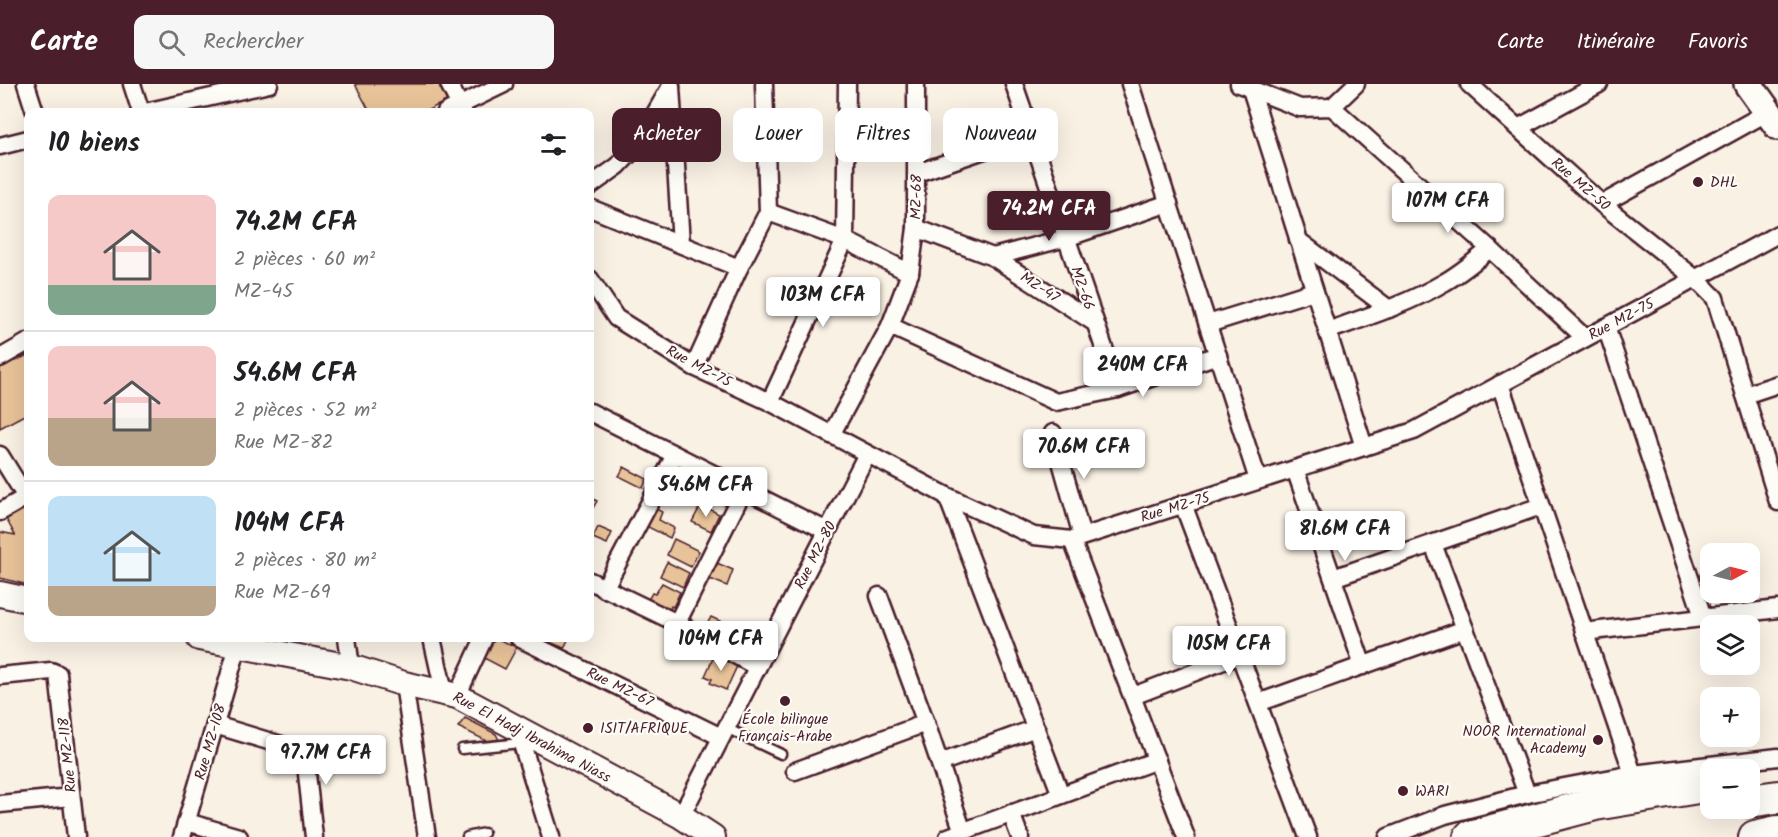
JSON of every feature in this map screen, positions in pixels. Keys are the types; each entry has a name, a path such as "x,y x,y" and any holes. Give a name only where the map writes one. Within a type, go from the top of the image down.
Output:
{"highway":[{"path":"1760,778 1778,776"},
{"path":"1470,837 1595,804 1700,787"},
{"path":"1760,799 1778,797"},
{"path":"1550,837 1592,825 1700,807"},
{"path":"1755,837 1778,832"}],"main road":[{"path":"1748,84 1775,111"},
{"path":"1770,84 1775,111"}],"street":[{"path":"26,84 34,108"},
{"path":"132,84 141,108"},
{"path":"159,108 246,87 269,84"},
{"path":"449,84 455,108"},
{"path":"460,108 504,84"},
{"path":"694,367 739,268 768,212 764,84"},
{"path":"770,402 845,240 847,84"},
{"name":"MZ-68","path":"831,435 890,326 910,273 916,228 916,84"},
{"name":"MZ-66","path":"1014,84 1022,108"},
{"path":"1130,84 1258,480"},
{"path":"1245,87 1300,108 1332,107 1356,84"},
{"name":"Rue MZ-50","path":"1469,84 1602,204 1696,279 1715,298 1778,501"},
{"path":"1518,128 1599,84"},
{"path":"594,183 618,166 635,148 672,85"},
{"path":"672,85 681,244"},
{"path":"1245,87 1298,240 1364,447"},
{"path":"1332,107 1585,338"},
{"path":"1602,204 1775,111"},
{"path":"0,146 24,140"},
{"path":"917,173 949,162"},
{"name":"MZ-66","path":"1040,162 1118,389"},
{"path":"993,257 1066,238 1169,203"},
{"path":"594,210 739,268"},
{"path":"768,212 845,240 910,273"},
{"name":"MZ-47","path":"916,228 993,257 1095,323"},
{"name":"Rue MZ-75","path":"594,285 616,318 694,367 770,402 947,496 1034,536 1077,538 1414,431 1778,234"},
{"path":"1298,240 1389,309"},
{"path":"1327,331 1389,309 1446,282 1490,249"},
{"path":"1208,324 1314,291"},
{"path":"890,326 1056,402 1118,389 1218,355"},
{"path":"1606,327 1702,615"},
{"path":"0,358 24,344"},
{"path":"1500,384 1633,774"},
{"path":"1745,394 1778,384"},
{"path":"594,420 675,455 827,531"},
{"path":"1053,433 1077,538 1186,837"},
{"name":"Rue MZ-80","path":"681,816 867,454"},
{"path":"0,455 24,492"},
{"path":"675,455 597,585 677,623 757,667"},
{"path":"1295,469 1363,666"},
{"path":"677,623 744,489"},
{"path":"947,496 1061,795"},
{"path":"0,512 24,499"},
{"path":"1183,504 1308,837"},
{"path":"1333,578 1541,506"},
{"path":"1433,544 1527,794"},
{"path":"0,594 24,599"},
{"path":"879,596 940,763 956,834 1157,760"},
{"path":"1722,615 1778,609"},
{"path":"1584,632 1700,617"},
{"path":"1258,703 1465,630"},
{"name":"Rue El Hadj Ibrahima Niass","path":"218,642 351,668 404,684 450,694 519,735 681,816 713,837"},
{"path":"348,642 351,668"},
{"path":"433,642 450,694"},
{"path":"450,694 482,642"},
{"name":"Rue MZ-67","path":"528,642 723,733"},
{"name":"Rue MZ-108","path":"184,829 238,646"},
{"path":"1133,696 1239,655"},
{"name":"Rue MZ-118","path":"0,676 51,671 58,674 76,837"},
{"path":"404,684 427,837"},
{"path":"795,771 926,723"},
{"path":"215,724 298,750 306,765 314,837"},
{"path":"940,763 1036,728"},
{"path":"519,735 551,837"},
{"path":"1388,837 1445,815 1527,794 1633,774 1778,757"},
{"path":"0,804 71,797"},
{"path":"1011,813 1020,837"},
{"path":"184,829 239,837"}],"lane":[{"path":"723,733 781,754"},
{"path":"462,749 519,735"},
{"path":"467,837 484,833"}],"building":[{"path":"355,84 442,84 449,100 432,108 368,108"},
{"path":"12,357 15,361 24,357 24,415 0,428 0,363"},
{"path":"624,467 647,479 643,488 619,476"},
{"path":"24,504 24,584 0,578 0,532 15,535 4,515"},
{"path":"701,505 719,514 711,531 692,522"},
{"path":"652,507 662,512 659,520 674,528 670,538 644,525"},
{"path":"598,527 612,533 607,544 594,538"},
{"path":"674,539 699,551 691,567 667,555"},
{"path":"667,562 689,573 683,587 660,576"},
{"path":"717,563 733,570 727,586 710,579"},
{"path":"662,583 680,592 670,610 648,600"},
{"path":"711,617 720,621 713,634 704,630"},
{"path":"493,642 505,642 517,647 505,669 484,658"},
{"path":"550,642 567,642 564,648"},
{"path":"719,655 738,664 726,690 710,683 712,679 705,676 714,656 717,658"},
{"path":"465,718 496,734 499,740 491,743 458,727"}],"place":[{"name":"DHL","path":"1698,182"},
{"name":"École bilingue Français-Arabe","path":"785,701"},
{"name":"ISIT/AFRIQUE","path":"588,728"},
{"name":"NOOR International Academy","path":"1598,740"},
{"name":"WARI","path":"1403,791"}]}
